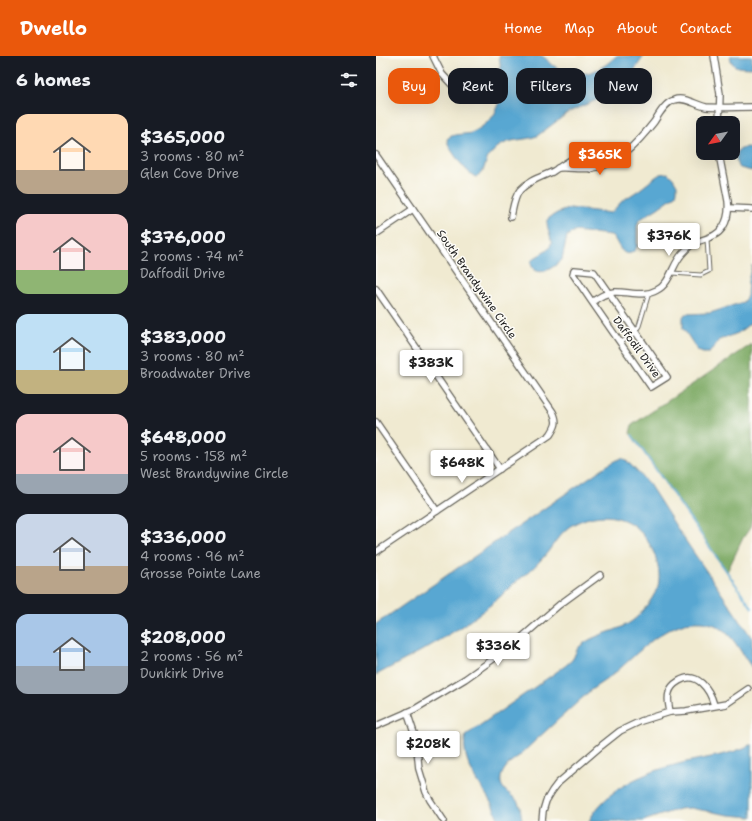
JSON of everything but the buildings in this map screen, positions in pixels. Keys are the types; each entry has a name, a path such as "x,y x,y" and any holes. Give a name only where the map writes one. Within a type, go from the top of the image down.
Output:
{"street":[{"path":"433,56 442,74 448,81"},
{"path":"714,56 720,94 719,116"},
{"path":"558,168 601,167 620,156 631,148 650,127 666,105 673,100 682,99 707,107 752,107"},
{"path":"511,216 519,191 525,185 539,177 572,159 610,148 631,148"},
{"path":"588,154 591,168"},
{"name":"South Brandywine Circle","path":"376,156 556,418 557,425 550,435 500,469"},
{"path":"592,302 603,295 614,292 639,294 657,290 664,285 672,273 678,258 683,252 693,243 707,239 719,232 727,220 729,208 721,160"},
{"path":"729,208 752,209"},
{"path":"376,234 413,209"},
{"name":"Daffodil Drive","path":"574,270 594,272 610,293 667,377 651,387 577,281 573,274 574,270"},
{"path":"376,289 500,469 376,552"},
{"path":"376,422 437,511"},
{"path":"376,726 441,694 480,669 513,645 573,594 600,575"},
{"path":"670,712 669,692 673,685 681,680 693,678 698,680 707,689 714,705"},
{"path":"542,821 543,811 552,791 558,783 601,746 629,726 670,712 686,711 729,702 748,689"},
{"path":"407,712 416,739 419,770 426,792 444,821"}],"lane":[{"path":"672,273 701,275 709,271 707,239"},
{"path":"620,343 636,331 639,326 649,293"}],"green space":[{"path":"752,344 752,518 750,528 743,538 727,572 630,433 632,425"}],"water":[{"path":"499,56 542,56 558,68 516,68 516,104 586,104 586,73 594,71 594,101 569,112 537,136 507,142 498,147 487,159 483,171 476,177 458,161 450,148 447,139 455,135 474,132 489,121 498,104 508,104 508,68 500,68"},
{"path":"616,56 644,56 636,68 600,68"},
{"path":"730,56 752,56 752,68 735,66"},
{"path":"746,147 752,148 752,171 740,168 738,166 736,160 740,160 740,150"},
{"path":"668,173 677,185 676,195 639,220 637,226 637,246 631,253 624,253 611,235 574,231 567,236 562,260 553,267 541,272 532,267 532,260 550,247 551,238 547,225 549,218 570,208 611,213 622,201 657,176"},
{"path":"752,265 752,322 738,333 719,340 709,353 698,351 683,328 683,317 685,314 710,313 743,302 747,296 748,280"},
{"path":"621,458 626,460 649,484 752,638 752,668 740,649 725,631 712,624 691,622 679,625 661,634 645,646 613,675 591,690 507,766 502,775 501,784 504,789 518,802 522,821 499,821 493,806 471,770 465,752 466,735 565,666 572,660 578,648 584,643 626,625 642,612 655,593 659,578 657,561 650,544 639,530 633,525 619,518 604,516 590,518 576,523 560,535 544,557 535,566 487,608 441,640 376,675 376,624 606,466"},
{"path":"752,744 752,817 729,815 690,808 679,809 643,821 589,821 606,799 617,790 642,776 682,763 735,751"}],"waterway":[{"path":"632,435 752,608"}]}
